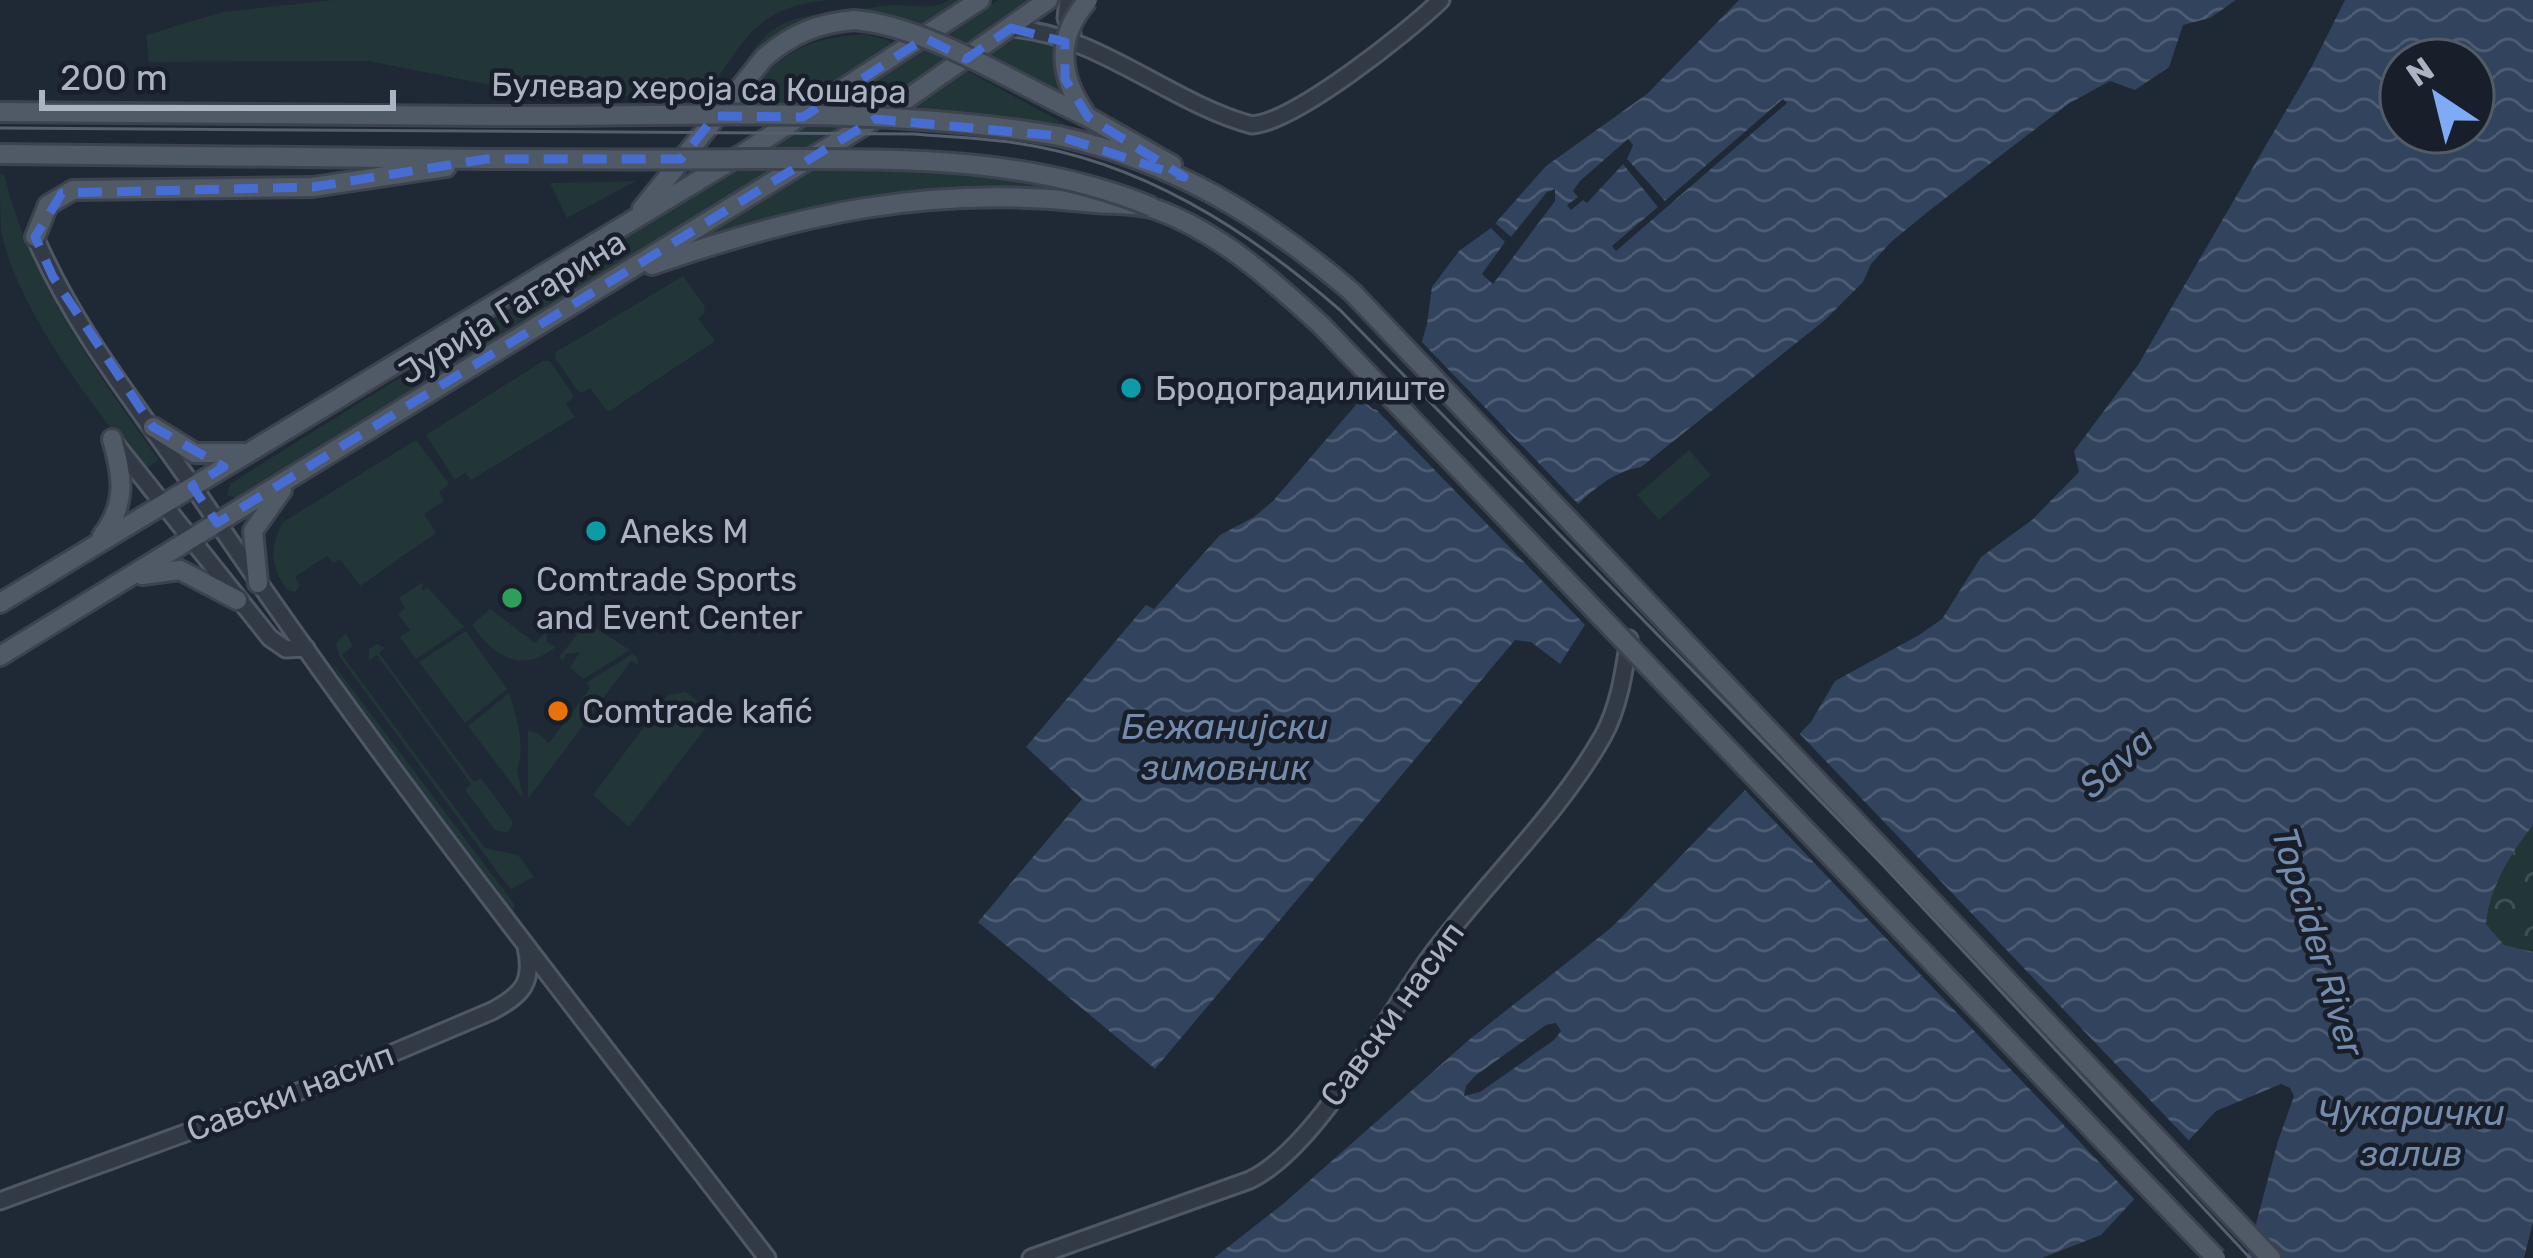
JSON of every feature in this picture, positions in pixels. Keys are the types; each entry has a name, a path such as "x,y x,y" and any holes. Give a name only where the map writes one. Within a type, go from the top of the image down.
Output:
{"main road":[{"name":"Јурија Гагарина","path":"0,603 632,221 980,0"},
{"name":"Јурија Гагарина","path":"0,656 904,101 1048,0"},
{"path":"1088,0 1070,27 1062,58 1068,86 1088,117"},
{"path":"632,221 764,58 808,29 854,20 924,38 1088,117 1144,147 1184,177"},
{"name":"Булевар хероја са Кошара","path":"0,112 865,118 975,124 1059,136 1184,177 1270,226 1352,292 2271,1258"},
{"name":"Булевар хероја са Кошара","path":"0,154 978,164 1066,178 1152,207 1221,242 1322,326 2216,1258"},
{"path":"35,237 48,206 62,193 83,189 313,187 486,159"},
{"path":"620,276 788,222 887,202 1002,195 1152,207"},
{"path":"153,428 195,453 248,453"},
{"path":"94,546 121,504 121,470 112,440"},
{"path":"258,583 253,531 293,477"},
{"path":"126,579 180,570 237,600"}],"street":[{"path":"1068,0 1066,18 1085,49"},
{"path":"1011,28 1085,49 1245,123 1262,124 1285,115 1342,77 1441,0"},
{"path":"35,237 63,297 94,347 258,583 767,1258"},
{"path":"112,440 277,644 292,650 306,648"},
{"name":"Савски насип","path":"1031,1258 1250,1180 1282,1158 1325,1108 1435,950 1588,760 1610,723 1630,636"},
{"name":"Савски насип","path":"0,1201 322,1083 492,1011 525,988 530,969 523,939"}],"highlighted area":[{"path":"1011,28 1065,42 1065,79 1088,117 1184,177 1059,136 875,119 217,523 192,486 224,467 153,427 53,277 35,237 62,193 313,187 486,159 681,159 715,116 803,117 925,38 966,59"}],"green space":[{"path":"333,0 832,0 806,3 767,19 741,45 702,102 501,87 368,61 149,62 146,35 223,12"},
{"path":"958,0 923,24 892,15 831,18 724,95 760,41 785,23 821,14 894,5 930,6"},
{"path":"998,0 1033,0 874,110 240,499 227,495 230,484"},
{"path":"1016,32 1056,46 1068,99 981,54"},
{"path":"864,34 893,45 800,104 749,104 747,95 785,57 827,39"},
{"path":"962,68 1065,124 904,107"},
{"path":"805,170 976,172 1062,190 942,189 820,206 679,248"},
{"path":"4,174 48,289 89,359 159,460 145,469 81,388 23,292 1,231 0,175"},
{"path":"636,181 567,218 550,183"},
{"path":"683,276 704,305 705,313 698,318 715,341 608,412 590,388 582,393 577,390 555,358 556,352"},
{"path":"550,361 572,393 566,404 575,417 471,480 465,473 455,480 426,435"},
{"path":"416,440 449,484 439,492 444,501 424,514 436,533 360,586 340,559 333,563 327,556 295,577 300,586 289,591 274,558 283,522"},
{"path":"1689,450 1711,475 1659,520 1637,495"},
{"path":"423,582 422,591 428,588 464,627 416,659 400,637 410,630 398,614 405,608 399,598"},
{"path":"490,609 535,643 546,632 547,642 556,647 531,659 499,653 472,625"},
{"path":"591,625 630,650 583,679 570,667 580,652 566,654 563,661 559,657 582,628"},
{"path":"466,631 507,689 465,723 419,662"},
{"path":"346,633 353,646 342,655 485,848 518,855 534,877 511,889 504,881 339,656 336,643"},
{"path":"376,644 385,648 379,653 474,782 481,778 513,822 508,833 495,830 465,790 471,784 377,655 369,660 369,649"},
{"path":"632,654 639,665 631,661 528,799 528,731 549,743 590,688 586,683"},
{"path":"328,657 515,905 513,914 347,689"},
{"path":"685,692 712,711 730,712 718,724 712,720 629,827 593,795 668,695"},
{"path":"509,693 519,732 517,770 524,800 468,726"},
{"path":"2533,825 2530,953 2504,945 2486,924 2502,872"}],"water":[{"name":"Бежанијски зимовник","path":"1739,0 2236,0 2210,18 2183,25 2169,67 2135,90 2110,81 2068,104 1891,242 1871,264 1863,282 1825,320 1641,467 1612,478 1586,497 1544,546 1590,617 1560,664 1531,642 1515,640 1155,1069 978,922 1082,799 1026,747 1146,605 1154,609 1220,535 1273,501 1361,399 1373,409 1394,413 1404,403 1427,324 1432,287 1459,251 1491,228 1546,166 1647,94"},
{"path":"2345,0 2533,0 2533,825 2502,872 2486,924 2504,945 2533,952 2533,1222 2524,1258 2247,1258 2294,1096 2281,1084 2216,1111 2101,1235 2042,1258 1214,1258 1283,1204 1470,1039 1612,927 1811,722 1835,681 1942,619 1981,557 2032,520 2079,472 2074,451 2138,365 2312,66"}],"pier":[{"path":"1783,99 1787,103 1616,251 1612,246 1658,207 1623,164 1587,203 1583,200 1571,210 1567,205 1578,197 1573,191 1580,181 1628,139 1633,145 1627,159 1665,201"},
{"path":"1555,189 1555,201 1493,284 1482,274 1505,242 1491,228 1495,223 1511,237 1547,192"},
{"path":"1417,337 1583,509 1571,518 1544,560 1596,619 1589,629 1360,393 1393,407"},
{"path":"1796,730 2193,1145 2140,1205 1742,787"},
{"path":"1556,1023 1561,1031 1554,1040 1480,1092 1464,1096 1475,1076 1546,1025"}],"tram line":[{"path":"0,128 914,134 1003,141 1062,152 1106,165 1190,203 1268,252 1340,310 1881,863 2250,1258"}],"place":[{"name":"Бродоградилиште","path":"1131,388"},
{"name":"Aneks M","path":"596,531"},
{"name":"Comtrade Sports and Event Center","path":"512,598"},
{"name":"Comtrade kafić","path":"558,711"}],"water label":[{"name":"Sava","path":"2116,763"},
{"name":"Topcider River","path":"2318,942"},
{"name":"Чукарички залив","path":"2411,1132"}]}
